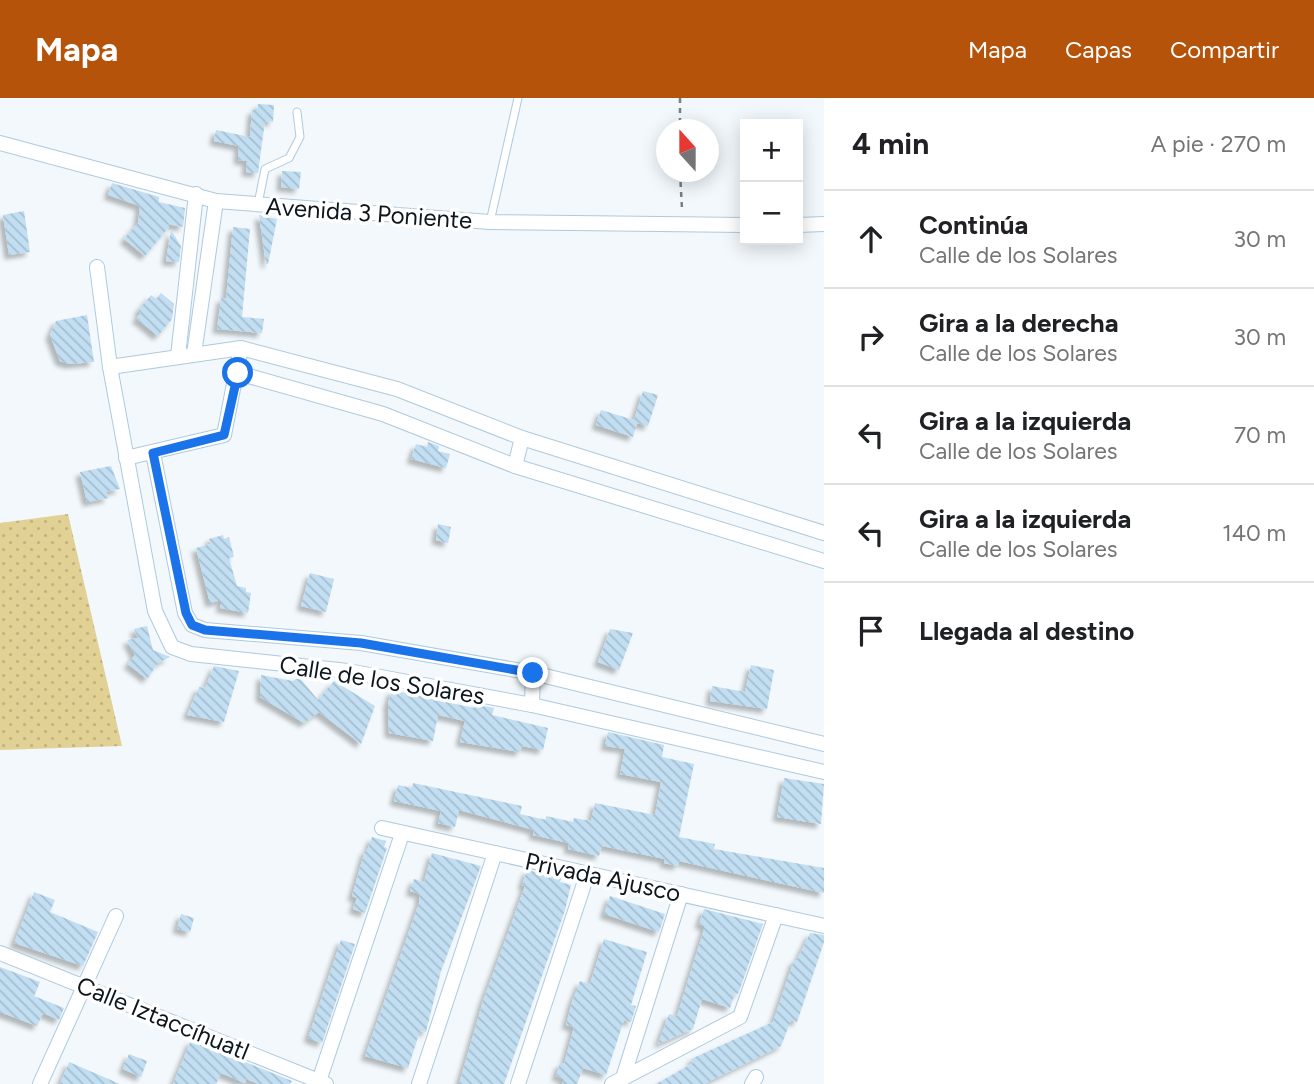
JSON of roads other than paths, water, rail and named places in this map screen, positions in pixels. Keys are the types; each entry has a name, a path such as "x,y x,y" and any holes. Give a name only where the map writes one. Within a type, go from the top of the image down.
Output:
{"street":[{"name":"Avenida 3 Poniente","path":"0,143 216,201 491,222 740,225"},
{"path":"178,356 197,194"},
{"path":"194,354 216,201"},
{"path":"803,225 824,224"},
{"name":"Calle de los Solares","path":"97,267 110,367 155,611 172,647 191,654 348,671 533,705 824,772"},
{"path":"110,367 241,348 397,389 522,438 824,533"},
{"path":"126,457 224,435 241,348"},
{"path":"238,373 383,414 514,466 824,561"},
{"path":"514,466 522,438"},
{"name":"Calle de los Solares","path":"153,453 186,613 192,625 205,630 361,643 533,673 824,744"},
{"path":"533,673 533,705"},
{"name":"Privada Ajusco","path":"382,828 824,926"},
{"path":"321,1083 402,834"},
{"path":"419,1084 495,853"},
{"path":"518,1084 587,875"},
{"path":"617,1081 681,894"},
{"path":"617,1081 740,1017 776,915"},
{"path":"40,1084 116,916"},
{"name":"Calle Iztaccíhuatl","path":"0,953 83,984 321,1083"}],"lane":[{"path":"491,222 518,98"},
{"path":"258,205 265,169 289,158 300,137 298,112"}]}
